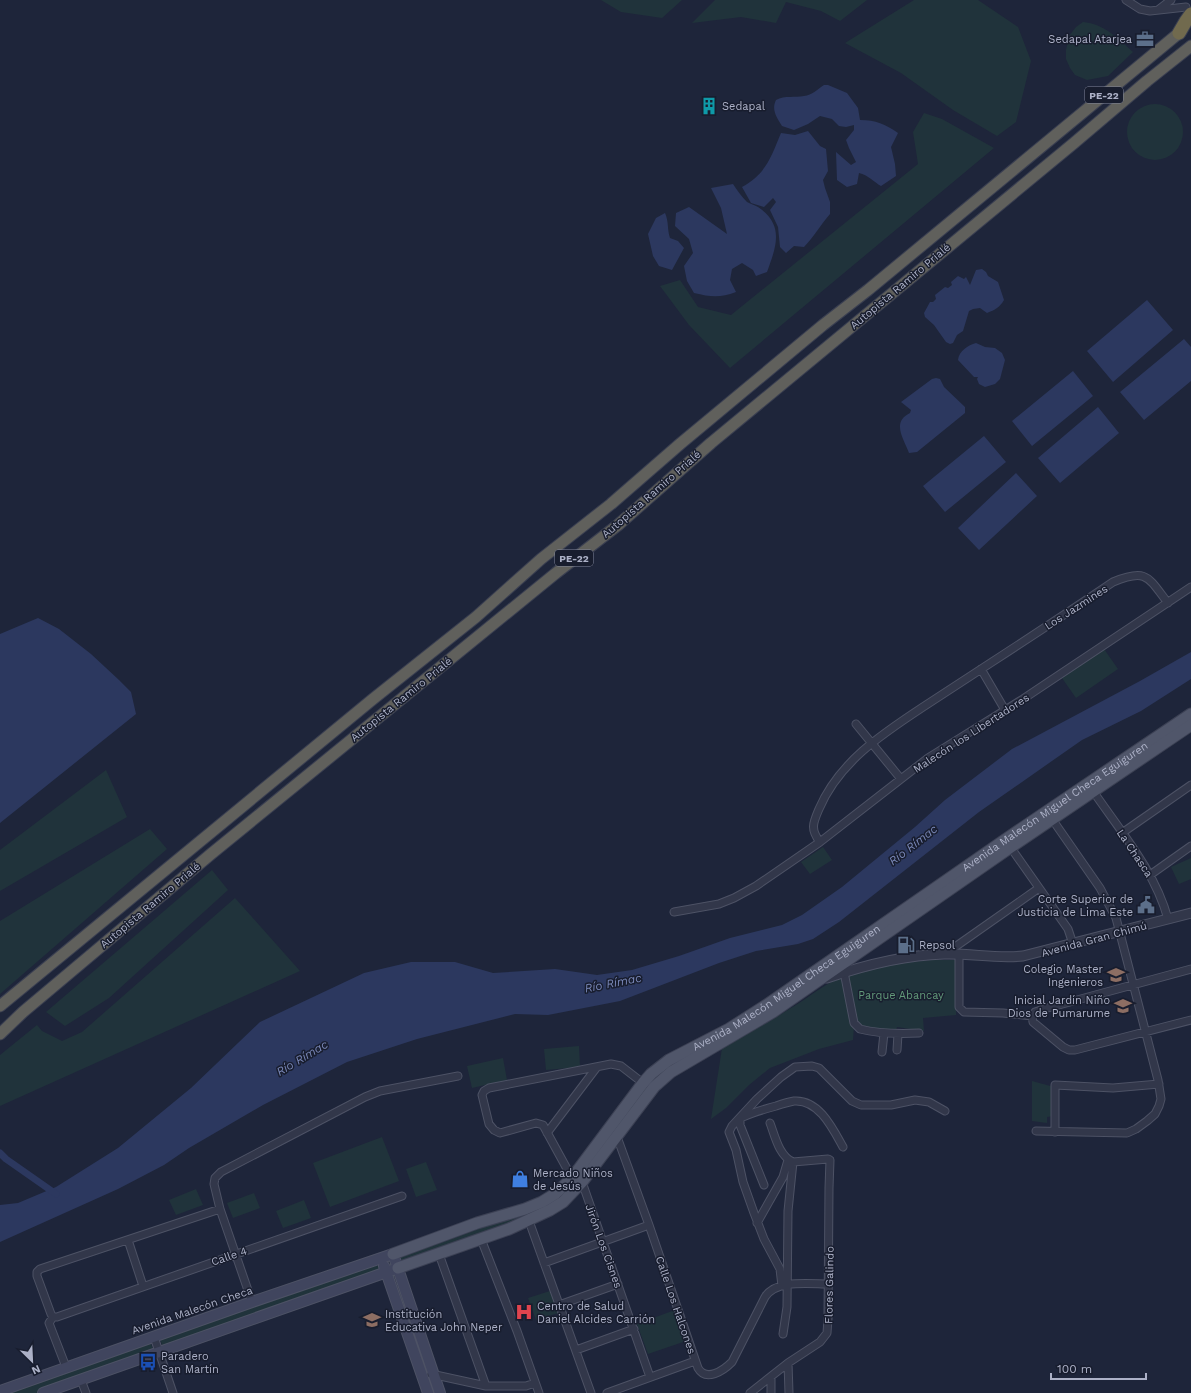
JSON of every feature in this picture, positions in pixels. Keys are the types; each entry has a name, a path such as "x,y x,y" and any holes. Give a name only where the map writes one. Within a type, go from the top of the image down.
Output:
{"highway":[{"path":"1179,32 1186,21 1188,11"},
{"path":"1179,32 1191,22"},
{"path":"1179,32 1191,27"},
{"name":"Autopista Ramiro Prialé","path":"0,1006 367,704 476,617 541,559 611,504 680,444 823,325 868,290 1179,32"},
{"name":"Autopista Ramiro Prialé","path":"0,1034 211,854 618,524 710,443 1191,46"}],"main road":[{"name":"Avenida Malecón Miguel Checa Eguiguren","path":"393,1254 477,1223 525,1209 542,1202 577,1180 617,1135 654,1087 671,1072 773,1012 1191,714"},
{"name":"Avenida Malecón Miguel Checa Eguiguren","path":"398,1268 529,1221 563,1202 611,1124 651,1074 669,1060 728,1029 785,993 1008,843 1052,819 1191,725"},
{"name":"Avenida Malecón Checa","path":"0,1391 393,1254"},
{"path":"393,1254 440,1393"},
{"path":"381,1258 428,1393"},
{"path":"44,1393 398,1268"},
{"path":"408,1336 419,1333"}],"street":[{"path":"1126,0 1140,9 1150,11 1188,11"},
{"path":"1158,11 1171,0"},
{"name":"Los Jazmines","path":"820,842 815,835 813,828 815,819 827,792 846,766 881,734 1113,582 1137,574 1148,578 1168,603"},
{"name":"Malecón los Libertadores","path":"674,912 719,904 756,886 820,842 928,758 1005,710 1191,588"},
{"path":"981,669 1005,710"},
{"path":"856,724 901,779"},
{"path":"1122,833 1191,785"},
{"name":"La Chasca","path":"1092,791 1150,875 1160,895 1168,919"},
{"path":"1036,1131 1127,1133 1136,1129 1155,1114 1160,1106 1161,1098 1159,1084 1134,984 1116,918 1107,899 1052,819"},
{"path":"1008,843 1068,929 1073,944"},
{"path":"1150,875 1191,846"},
{"path":"945,954 1039,888"},
{"name":"Avenida Gran Chimú","path":"785,993 844,972 898,958 945,954 1009,958 1036,954 1191,913"},
{"path":"959,954 959,1007 964,1012 1003,1013 1032,1016 1036,1012 1044,1009 1191,969"},
{"path":"844,972 856,1025 860,1029 898,1034 919,1033"},
{"path":"1032,1016 1033,1022 1063,1047 1069,1050 1075,1050 1191,1020"},
{"path":"882,1052 884,1033"},
{"path":"897,1050 898,1034"},
{"path":"597,1067 547,1133 543,1125 536,1123 500,1133 494,1130 489,1124 482,1095 484,1091 489,1088 597,1067 617,1065 643,1083"},
{"path":"785,1285 780,1269 757,1223 743,1182 736,1150 729,1132 732,1126 757,1099 781,1077 795,1067 812,1066 819,1068 852,1101 861,1105 891,1104 915,1100 929,1102 945,1111"},
{"path":"252,1302 220,1210 214,1184 215,1178 222,1172 365,1097 380,1091 458,1076"},
{"path":"1055,1132 1055,1085 1112,1088 1159,1084"},
{"path":"740,1118 753,1112 794,1101 804,1102 817,1108 830,1123 843,1147"},
{"path":"740,1118 740,1125 764,1185"},
{"path":"770,1123 781,1151 791,1161 785,1285 786,1313 783,1334"},
{"name":"Calle Los Halcones","path":"611,1124 617,1135 699,1371 705,1375 708,1375 728,1366 735,1358 765,1297 773,1289 785,1285"},
{"name":"Jirón Los Cisnes","path":"547,1133 577,1180 603,1242 650,1377"},
{"name":"Flores Galindo","path":"750,1393 788,1363 820,1342 828,1329 829,1188 831,1163 828,1159 791,1161"},
{"path":"757,1223 791,1161"},
{"name":"Calle 4","path":"55,1317 402,1196"},
{"path":"66,1367 49,1323 55,1317 37,1276 37,1272 40,1269 220,1210"},
{"path":"529,1221 591,1393"},
{"path":"544,1263 649,1225"},
{"path":"482,1239 539,1393"},
{"path":"128,1240 143,1286"},
{"path":"439,1254 486,1386"},
{"path":"559,1305 618,1284"},
{"path":"785,1285 829,1284"},
{"path":"576,1350 634,1329"},
{"path":"154,1337 173,1393"},
{"path":"606,1393 695,1361"},
{"path":"788,1363 789,1393"},
{"path":"422,1374 433,1374 486,1386 526,1386 535,1383"},
{"path":"771,1376 771,1393"},
{"path":"81,1380 86,1393"}],"green space":[{"path":"601,0 682,0 662,18 621,12"},
{"path":"715,0 867,0 840,21 821,11 786,2 776,23 741,17 692,23"},
{"path":"914,0 978,0 1018,27 1031,61 1016,122 997,136 953,110 901,73 845,43"},
{"path":"1083,22 1091,23 1110,32 1133,52 1108,76 1087,80 1075,75 1070,68 1066,59 1069,36 1076,27"},
{"path":"1150,104 1160,104 1175,112 1181,121 1183,132 1181,143 1175,152 1160,160 1150,160 1139,155 1132,148 1127,137 1127,127 1132,116 1139,109"},
{"path":"924,113 942,119 994,148 730,368 689,325 660,286 680,280 698,307 731,315 918,164 913,132"},
{"path":"1104,649 1118,669 1076,698 1062,678"},
{"path":"106,770 127,817 0,891 0,850"},
{"path":"150,829 167,849 0,994 0,921"},
{"path":"823,847 832,860 810,874 801,862"},
{"path":"1191,858 1191,879 1179,884 1171,867"},
{"path":"212,870 228,890 109,998 65,1026 46,1012"},
{"path":"235,898 300,971 0,1106 0,1055 37,1025 42,1031 62,1041 82,1032"},
{"name":"Parque Abancay","path":"931,960 956,960 956,1015 923,1018 924,1031 897,1027 896,1031 854,1026 853,1040 819,1049 770,1068 749,1085 726,1108 711,1119 722,1048 837,980 854,973 875,968"},
{"path":"579,1046 580,1067 546,1070 544,1049"},
{"path":"503,1058 507,1080 472,1088 467,1066"},
{"path":"1032,1081 1054,1087 1054,1116 1047,1117 1047,1123 1032,1121"},
{"path":"382,1137 399,1181 330,1207 313,1163"},
{"path":"426,1162 437,1190 416,1197 406,1169"},
{"path":"576,1186 545,1210 402,1264 398,1262 400,1254"},
{"path":"196,1189 203,1205 176,1215 169,1200"},
{"path":"254,1193 260,1208 233,1218 227,1203"},
{"path":"304,1200 311,1218 283,1228 276,1211"},
{"path":"376,1265 379,1267 378,1270 163,1347 160,1339"},
{"path":"550,1291 558,1313 536,1320 528,1298"},
{"path":"675,1310 686,1341 648,1354 637,1324"},
{"path":"150,1342 154,1351 36,1393 6,1393"}],"water":[{"path":"824,85 828,85 847,93 858,108 860,120 880,123 898,133 891,147 896,176 881,186 859,173 857,184 847,187 837,180 836,152 851,165 856,162 846,140 854,130 854,125 846,127 839,126 832,119 820,116 808,124 794,130 782,126 774,111 776,100 801,97 815,92"},
{"path":"808,131 820,146 826,149 828,171 823,180 830,202 830,214 804,247 794,246 786,253 780,247 778,227 770,210 776,202 773,198 764,207 751,203 742,187 762,171 771,157 781,133 795,135"},
{"path":"733,184 747,202 758,207 767,214 772,221 776,237 773,254 767,272 756,276 753,270 742,263 732,269 730,280 736,292 715,296 694,293 687,281 684,266 693,253 689,239 675,226 676,213 689,207 727,234 721,208 711,188"},
{"path":"665,213 670,238 678,241 684,248 672,270 659,266 653,256 648,234 656,218"},
{"path":"982,269 988,276 998,282 1004,300 1001,305 987,313 980,308 969,311 963,331 957,335 953,343 950,344 946,342 934,325 925,317 924,313 930,302 933,302 936,299 935,295 945,287 948,288 952,285 951,282 958,276 964,279 966,277 970,285 976,270"},
{"path":"1147,300 1173,330 1113,382 1087,351"},
{"path":"1184,339 1191,347 1191,381 1144,420 1120,392"},
{"path":"976,343 985,347 995,348 1002,353 1005,360 1000,379 995,384 985,387 979,384 977,379 978,377 974,377 958,360 964,349"},
{"path":"1073,371 1093,396 1032,446 1012,421"},
{"path":"932,379 940,379 944,387 965,407 965,413 917,452 909,453 900,431 900,426 901,421 910,413 911,410 901,402"},
{"path":"1098,407 1119,433 1060,483 1038,458"},
{"path":"984,436 1006,462 945,512 923,486"},
{"path":"1016,473 1037,496 979,550 958,528"},
{"path":"38,618 59,629 91,654 119,680 131,692 136,714 0,823 0,634"},
{"name":"Río Rímac","path":"1191,652 1191,679 1141,711 1082,740 979,812 839,922 813,939 798,944 756,951 719,963 620,1001 548,1015 515,1014 417,1039 347,1062 263,1105 189,1148 164,1165 118,1189 0,1242 0,1205 18,1203 56,1187 118,1148 191,1088 260,1022 364,973 411,962 455,962 493,973 555,969 597,975 632,970 679,956 730,938 782,925 802,915 842,887 915,827 945,800 1012,749"}],"waterway":[{"path":"0,1153 6,1159 56,1194"}],"place":[{"name":"Sedapal Atarjea","path":"1145,39"},
{"name":"Sedapal","path":"709,106"},
{"name":"Corte Superior de Justicia de Lima Este","path":"1146,905"},
{"name":"Repsol","path":"906,945"},
{"name":"Colegio Master Ingenieros","path":"1116,975"},
{"name":"Inicial Jardín Niño Dios de Pumarume","path":"1123,1006"},
{"name":"Mercado Niños de Jesús","path":"520,1179"},
{"name":"Centro de Salud Daniel Alcides Carrión","path":"524,1312"},
{"name":"Institución Educativa John Neper","path":"372,1320"},
{"name":"Paradero San Martín","path":"148,1362"}]}
